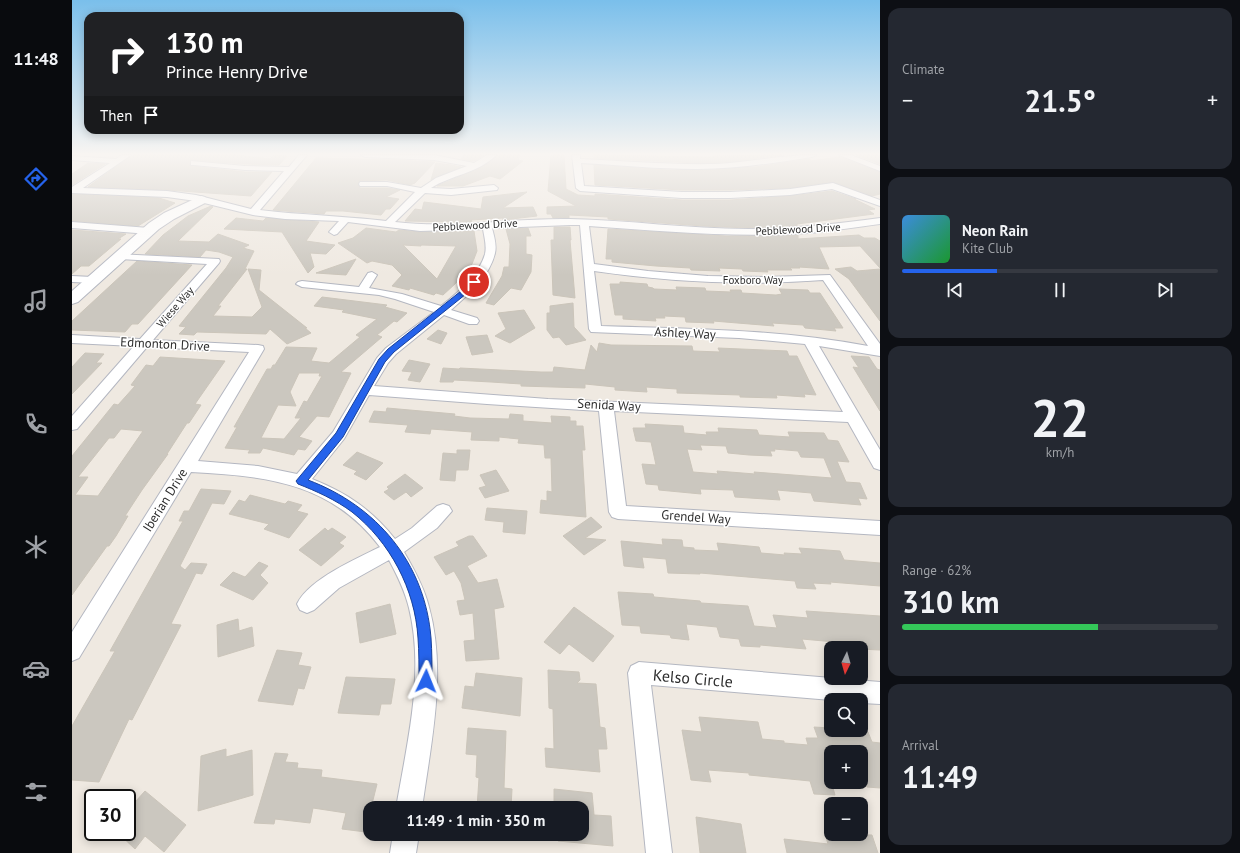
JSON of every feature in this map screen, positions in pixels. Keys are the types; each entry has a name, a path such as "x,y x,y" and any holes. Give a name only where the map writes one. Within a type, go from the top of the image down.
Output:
{"street":[{"name":"Pebblewood Drive","path":"167,195 202,200 253,212 346,219 387,225 433,228 487,226 534,222 584,222 684,230 748,232 808,230 875,222"},
{"path":"253,212 268,195"},
{"path":"387,225 418,195"},
{"path":"679,195 744,195"},
{"path":"857,195 880,203"},
{"path":"72,299 149,231 169,216 202,200"},
{"path":"334,232 346,219"},
{"name":"Ashley Way","path":"584,222 595,328 809,340 880,352"},
{"path":"875,222 880,228"},
{"path":"72,225 149,231"},
{"path":"301,481 339,435 378,366 391,351 441,311 474,282 486,264 491,244 487,226"},
{"name":"Wiese Way","path":"72,425 215,261 120,256"},
{"name":"Foxboro Way","path":"589,267 651,275 714,280 776,280 826,277 880,352"},
{"path":"362,290 372,275"},
{"path":"72,279 93,280"},
{"path":"302,284 362,290 398,296 473,322"},
{"name":"Edmonton Drive","path":"72,339 258,349"},
{"path":"809,340 880,464"},
{"name":"Iberian Drive","path":"72,651 258,349"},
{"name":"Senida Way","path":"365,390 417,395 606,406 853,417"},
{"name":"Grendel Way","path":"606,406 618,512 880,528"},
{"path":"186,466 253,470 301,481 320,488 355,509 385,537 394,550 414,588 420,611 426,651 425,696 410,801"},
{"path":"307,604 331,583 353,570 394,550 424,529 443,511"},
{"name":"Kelso Circle","path":"659,853 639,673 880,693"},
{"path":"403,853 405,841"}],"building":[{"path":"72,195 159,198 175,203 138,226 72,221"},
{"path":"234,195 252,195 251,196"},
{"path":"286,195 390,195 386,197 399,199 390,209 386,209 381,215 343,211 326,211 324,214 273,210"},
{"path":"523,195 503,208 533,207 537,216 503,220 503,218 471,220 472,222 405,221 415,209 422,210 424,202 481,209 483,197"},
{"path":"555,195 607,195 682,200 730,200 800,195 843,195 856,199 854,199 875,209 868,210 874,214 797,224 797,226 748,228 703,226 569,215 569,218 553,218 551,214 547,214 547,207 576,206"},
{"path":"211,206 213,207 178,241 209,242 218,234 249,245 243,248 254,251 245,269 247,269 218,306 221,306 213,316 252,317 262,307 248,269 261,270 259,290 307,328 305,328 311,333 287,344 270,329 266,334 197,332 194,335 179,334 186,327 179,326 226,268 233,257 219,252 206,250 200,257 145,254 163,235 188,216"},
{"path":"236,218 263,221 266,218 319,222 306,241 335,245 326,254 310,253 314,267 308,273 282,232 224,229"},
{"path":"554,227 570,227 575,298 553,295 551,240 554,240"},
{"path":"366,228 396,232 399,230 420,232 474,231 477,251 472,264 455,284 443,295 436,293 434,295 410,288 409,290 392,286 402,275 392,265 372,261 367,263 338,243 353,238","holes":["403,245 456,246 437,279"]},
{"path":"528,228 531,236 526,236 526,254 532,255 531,272 521,290 511,288 494,305 486,303 502,276 504,267 509,267 510,244 506,229"},
{"path":"608,229 726,236 798,235 798,239 859,235 864,238 875,238 880,241 880,268 860,246 819,247 829,269 799,267 800,268 790,268 792,270 767,270 768,272 719,268 720,271 691,270 690,268 612,262 612,259 606,259"},
{"path":"72,230 126,234 118,239 121,239 89,266 81,266 72,274"},
{"path":"356,259 346,275 316,273"},
{"path":"137,261 192,265 138,324 132,324 125,332 72,330 72,321"},
{"path":"851,267 857,271 880,269 880,321 849,279 835,269"},
{"path":"620,282 647,284 648,287 654,289 677,290 676,287 705,288 706,291 731,292 730,290 741,290 742,293 776,295 782,294 779,289 808,290 810,293 820,293 843,328 834,328 836,331 805,328 803,325 772,323 774,326 713,321 714,323 686,322 685,317 664,316 665,318 655,318 656,321 623,319 623,315 615,315 610,284 620,284"},
{"path":"322,297 387,305 385,307 407,313 397,322 394,321 377,335 382,337 341,372 351,373 329,417 317,416 299,437 312,441 305,450 298,449 294,455 263,448 260,453 248,453 250,450 225,448 237,427 234,427 267,369 271,369 273,365 275,365 286,347 317,348 311,361 329,363 360,337 356,335 377,319 342,312 344,310 314,306","holes":["299,373 320,373 319,376 322,376 307,402 304,401 295,418 301,418 284,439 261,438 278,405 296,406 290,392"]},
{"path":"573,303 574,327 586,340 566,345 559,337 553,338 547,330 547,313 550,313 550,306"},
{"path":"524,310 535,328 510,343 495,336 506,329 498,313"},
{"path":"438,330 447,333 441,344 427,339"},
{"path":"487,335 493,352 472,355 466,337"},
{"path":"599,343 611,345 692,346 693,351 720,352 718,348 787,351 789,356 797,356 816,395 804,394 805,397 776,395 777,398 740,397 740,395 677,393 677,389 646,387 647,392 615,390 615,387 585,384 585,388 521,386 521,384 454,380 453,382 440,382 443,368 541,372 553,372 554,367 585,370 591,345 597,352"},
{"path":"85,353 104,354 96,363 102,363 72,394 72,367"},
{"path":"851,356 869,357 877,369 880,370 880,411 853,367 859,368"},
{"path":"160,357 225,361 195,404 201,405 189,423 187,423 168,454 125,516 128,516 116,536 109,546 107,546 72,595 72,456 114,404 118,405 135,386 131,385 146,365 153,366","holes":["121,429 143,431 98,496 75,495 88,477 78,477 109,438 114,438"]},
{"path":"409,360 430,364 420,382 408,380 412,372 402,371"},
{"path":"387,408 455,414 454,416 470,418 509,419 510,414 523,415 523,421 552,423 551,416 570,417 570,421 576,421 576,426 583,426 585,450 582,450 586,517 540,513 541,500 547,501 547,491 552,492 551,458 545,458 544,445 518,443 519,439 499,437 499,441 471,440 472,432 431,429 430,434 405,432 408,425 369,422 374,411 386,412"},
{"path":"645,424 683,426 684,433 707,435 706,432 719,432 718,428 757,430 759,435 790,437 788,432 824,433 828,440 838,441 849,462 837,461 846,482 860,483 867,499 858,498 861,505 814,501 811,493 777,490 780,500 735,497 733,490 700,489 701,494 659,490 658,485 646,484 642,464 656,465 651,442 636,441 633,428 646,428","holes":["700,445 726,446 728,453 772,456 770,451 775,451 774,449 798,451 801,457 824,458 832,478 754,472 755,474 717,471 718,474 693,472 687,449 702,450"]},
{"path":"457,450 470,450 468,470 456,470 455,481 440,480 443,453 457,454"},
{"path":"357,452 383,463 366,480 354,474 357,471 343,465"},
{"path":"496,470 509,491 485,498 479,488 486,486 480,475"},
{"path":"405,474 423,488 411,497 406,492 394,500 384,492 389,489 387,487"},
{"path":"201,489 231,491 224,504 212,503 180,566 185,570 191,563 207,564 202,574 196,573 171,624 181,625 132,720 129,719 99,782 72,780 72,726 115,651 110,651 183,521 179,521 184,511 189,511"},
{"path":"250,495 285,504 288,501 302,505 297,511 308,514 289,538 264,529 269,524 229,514 239,500 245,502"},
{"path":"487,508 527,511 525,534 503,532 504,522 485,520"},
{"path":"591,517 602,527 585,538 606,540 584,555 563,536"},
{"path":"325,528 328,531 332,528 346,537 339,543 344,546 321,566 299,550"},
{"path":"469,536 473,536 487,556 467,566 478,583 497,579 504,607 494,609 499,659 466,661 464,641 475,640 473,613 460,615 457,601 465,600 461,583 454,571 446,575 434,557 459,546 456,542"},
{"path":"662,539 682,540 683,547 694,548 694,550 719,551 717,543 759,547 761,553 785,555 784,553 802,554 799,548 840,551 844,560 880,563 880,586 830,582 831,584 813,583 816,589 797,588 795,581 700,573 668,573 666,559 642,557 644,568 624,566 621,541 663,545"},
{"path":"259,562 268,566 260,575 268,583 253,600 220,585 233,572 245,577"},
{"path":"618,592 653,594 654,597 700,601 701,603 748,606 754,626 777,628 773,615 808,618 806,611 880,616 880,650 868,649 868,641 824,641 802,639 806,649 760,645 760,647 741,646 739,639 720,637 717,627 686,624 689,640 671,638 670,635 641,633 640,626 622,625"},
{"path":"390,604 396,634 360,643 356,613"},
{"path":"574,607 614,636 593,662 569,644 560,654 544,642"},
{"path":"238,619 239,631 252,627 254,646 218,657 217,625"},
{"path":"277,650 302,653 298,665 311,667 304,689 298,688 293,705 258,701"},
{"path":"548,670 579,672 580,680 577,683 596,684 600,727 605,728 607,749 598,749 600,772 546,767 545,748 554,749 553,709 549,708"},
{"path":"476,673 522,678 520,716 462,708 465,686 474,687"},
{"path":"346,677 395,679 391,704 381,704 379,715 338,713"},
{"path":"699,717 758,722 762,739 784,741 784,743 808,745 806,738 818,738 814,727 824,728 824,737 868,737 868,732 872,742 880,743 880,788 868,787 868,745 824,745 824,789 833,789 835,795 814,794 810,781 749,775 749,773 708,770 711,782 691,780 682,730 702,732"},
{"path":"468,728 506,731 504,788 512,789 511,801 477,801 479,778 476,777 477,755 466,754"},
{"path":"226,749 226,757 252,750 253,795 198,811 201,756"},
{"path":"275,753 288,754 285,762 298,763 297,768 322,770 321,777 377,784 373,801 363,801 363,832 342,829 346,813 313,808 310,823 275,819 274,824 254,823"},
{"path":"554,789 592,793 594,815 611,816 613,846 558,841 589,841 589,801 554,801"},
{"path":"145,791 186,825 164,852 145,836 135,849 127,841 136,841 136,801"},
{"path":"696,817 741,824 746,853 700,853"},
{"path":"868,835 872,835 878,853 787,853 784,839 828,844 827,841 868,841"}],"route":[{"path":"426,681 425,637 420,611 414,588 394,550 385,537 355,509 320,488 301,481 344,428 382,361 391,351 464,293 474,282"}]}
